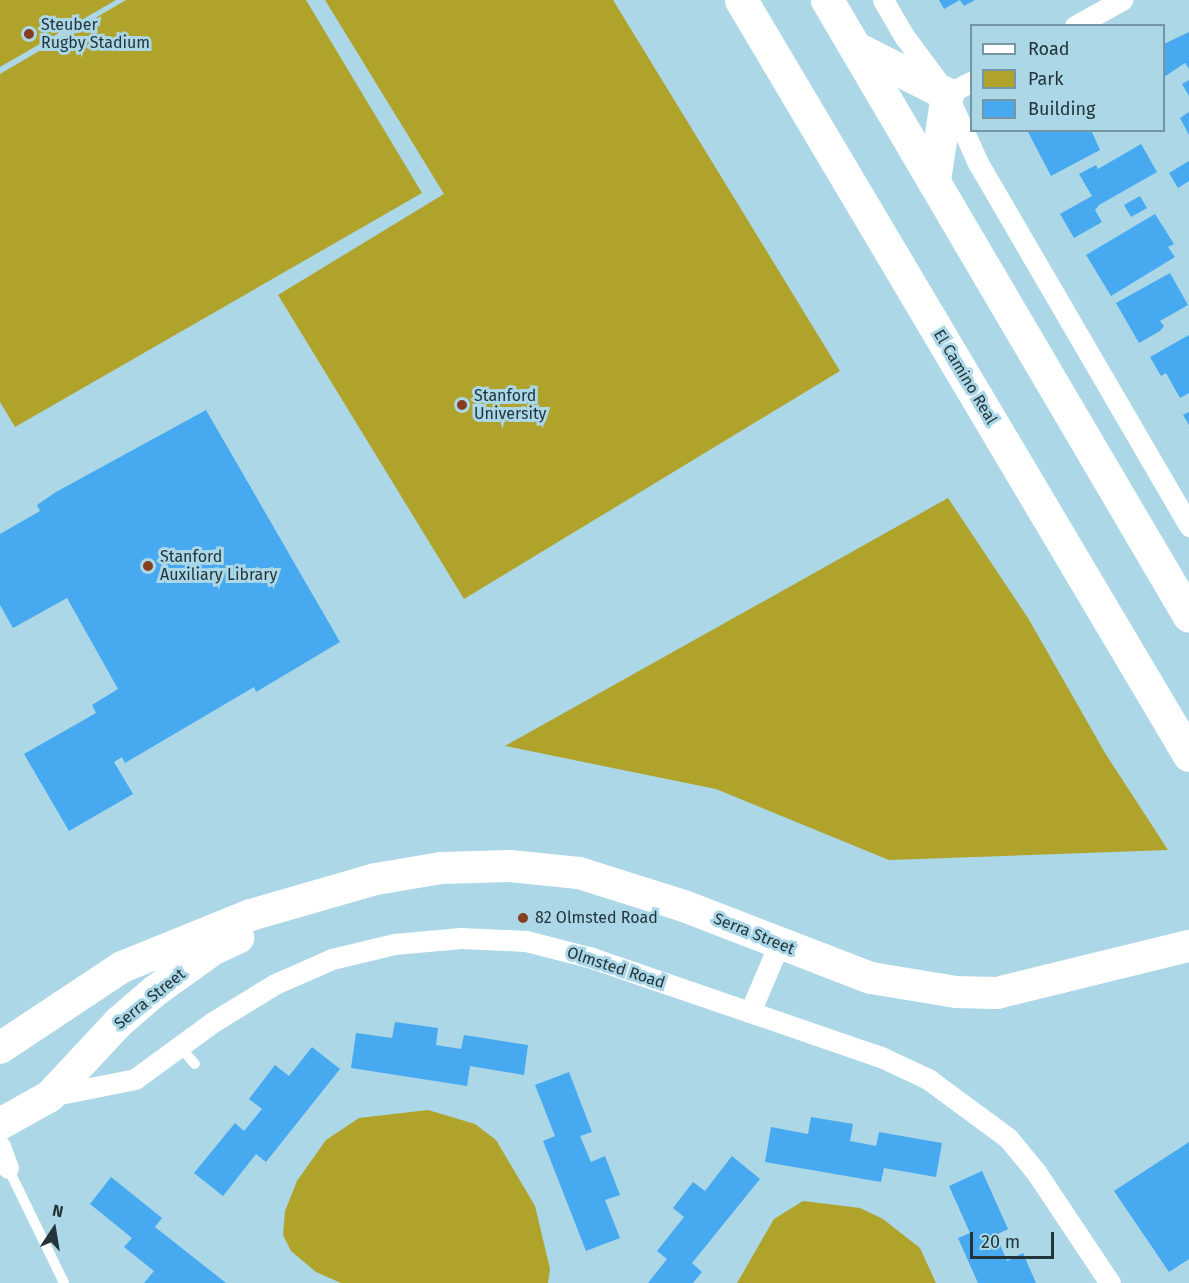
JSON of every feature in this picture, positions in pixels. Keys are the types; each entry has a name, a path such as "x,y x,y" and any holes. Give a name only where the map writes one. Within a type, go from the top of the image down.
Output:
{"main road":[{"name":"El Camino Real","path":"741,0 1189,755"},
{"path":"827,0 1187,604"},
{"path":"855,48 959,87 934,180"}],"street":[{"path":"883,0 904,36 959,87 970,131"},
{"path":"1079,24 1122,0"},
{"path":"970,132 978,163 1189,526"},
{"name":"Serra Street","path":"0,1048 122,967 250,915 376,879 441,868 510,866 579,873 644,891 871,978 956,992 997,993 1189,946"},
{"name":"Serra Street","path":"0,1124 50,1096 119,1022 155,991 212,950 318,896"},
{"name":"Olmsted Road","path":"50,1096 135,1079 188,1056 213,1022 275,984 332,959 394,944 460,938 526,941 579,954 750,1012 881,1057 928,1079 972,1108 1008,1138 1036,1172 1110,1283"},
{"path":"750,1012 779,944"},
{"path":"0,1146 9,1168"}],"lane":[{"path":"9,1168 64,1283"}],"green space":[{"name":"Steuber Rugby Stadium","path":"0,0 116,0 0,67"},
{"path":"126,0 306,0 422,193 15,427 0,402 0,74"},
{"path":"325,0 613,0 840,371 464,599 278,295 444,194"},
{"path":"948,498 1028,618 1105,753 1168,850 889,860 716,789 505,746"},
{"path":"428,1110 475,1124 496,1140 535,1206 550,1269 548,1283 341,1283 316,1272 291,1251 283,1235 285,1211 297,1181 326,1140 359,1118"},
{"path":"803,1201 860,1208 883,1219 920,1248 936,1283 737,1283 774,1219"}],"building":[{"path":"939,0 960,0 944,9"},
{"path":"960,0 975,0 964,6"},
{"path":"1189,32 1189,69 1185,63 1165,76 1165,44"},
{"path":"1189,80 1189,96 1182,84"},
{"path":"1189,112 1189,135 1180,118"},
{"path":"1028,132 1092,132 1100,150 1051,176"},
{"path":"1141,144 1157,172 1099,205 1095,210 1102,222 1074,238 1060,214 1092,196 1079,174 1096,165 1098,169"},
{"path":"1189,161 1189,181 1178,188 1169,173"},
{"path":"1140,196 1147,208 1131,217 1124,205"},
{"path":"1155,214 1174,244 1168,247 1175,257 1111,296 1086,255"},
{"path":"1170,273 1188,305 1160,321 1164,326 1160,331 1139,343 1116,303"},
{"path":"1189,335 1189,393 1180,398 1166,373 1161,376 1150,357"},
{"name":"Stanford Auxiliary Library","path":"206,410 340,642 256,692 254,687 125,763 122,757 114,762 133,794 69,831 24,754 96,713 92,705 118,689 67,598 13,628 0,605 0,534 40,511 37,505 56,492"},
{"path":"1189,412 1189,425 1183,415"},
{"path":"395,1022 438,1028 436,1045 461,1049 464,1035 528,1045 524,1075 470,1066 467,1086 351,1068 356,1033 392,1038"},
{"path":"312,1047 340,1069 266,1162 256,1154 223,1196 194,1173 235,1123 244,1131 262,1109 249,1099 275,1065 289,1076"},
{"path":"569,1072 592,1132 580,1136 591,1162 605,1156 620,1195 605,1200 620,1238 586,1251 543,1141 555,1136 535,1085"},
{"path":"811,1117 853,1124 850,1141 876,1146 879,1132 942,1143 936,1177 884,1168 881,1182 765,1162 771,1127 808,1134"},
{"path":"1189,1142 1189,1259 1169,1272 1114,1191"},
{"path":"732,1156 760,1179 692,1263 702,1272 693,1283 648,1283 667,1259 657,1251 684,1217 673,1208 693,1182 705,1191"},
{"path":"982,1171 1008,1229 996,1235 1007,1261 1023,1253 1036,1283 978,1283 958,1238 970,1233 949,1186"},
{"path":"111,1177 162,1218 155,1227 226,1283 144,1283 154,1271 124,1247 132,1238 90,1204"}],"place":[{"name":"Steuber Rugby Stadium","path":"29,34"},
{"name":"Stanford University","path":"462,405"},
{"name":"Stanford Auxiliary Library","path":"148,566"},
{"name":"82 Olmsted Road","path":"523,918"}]}
